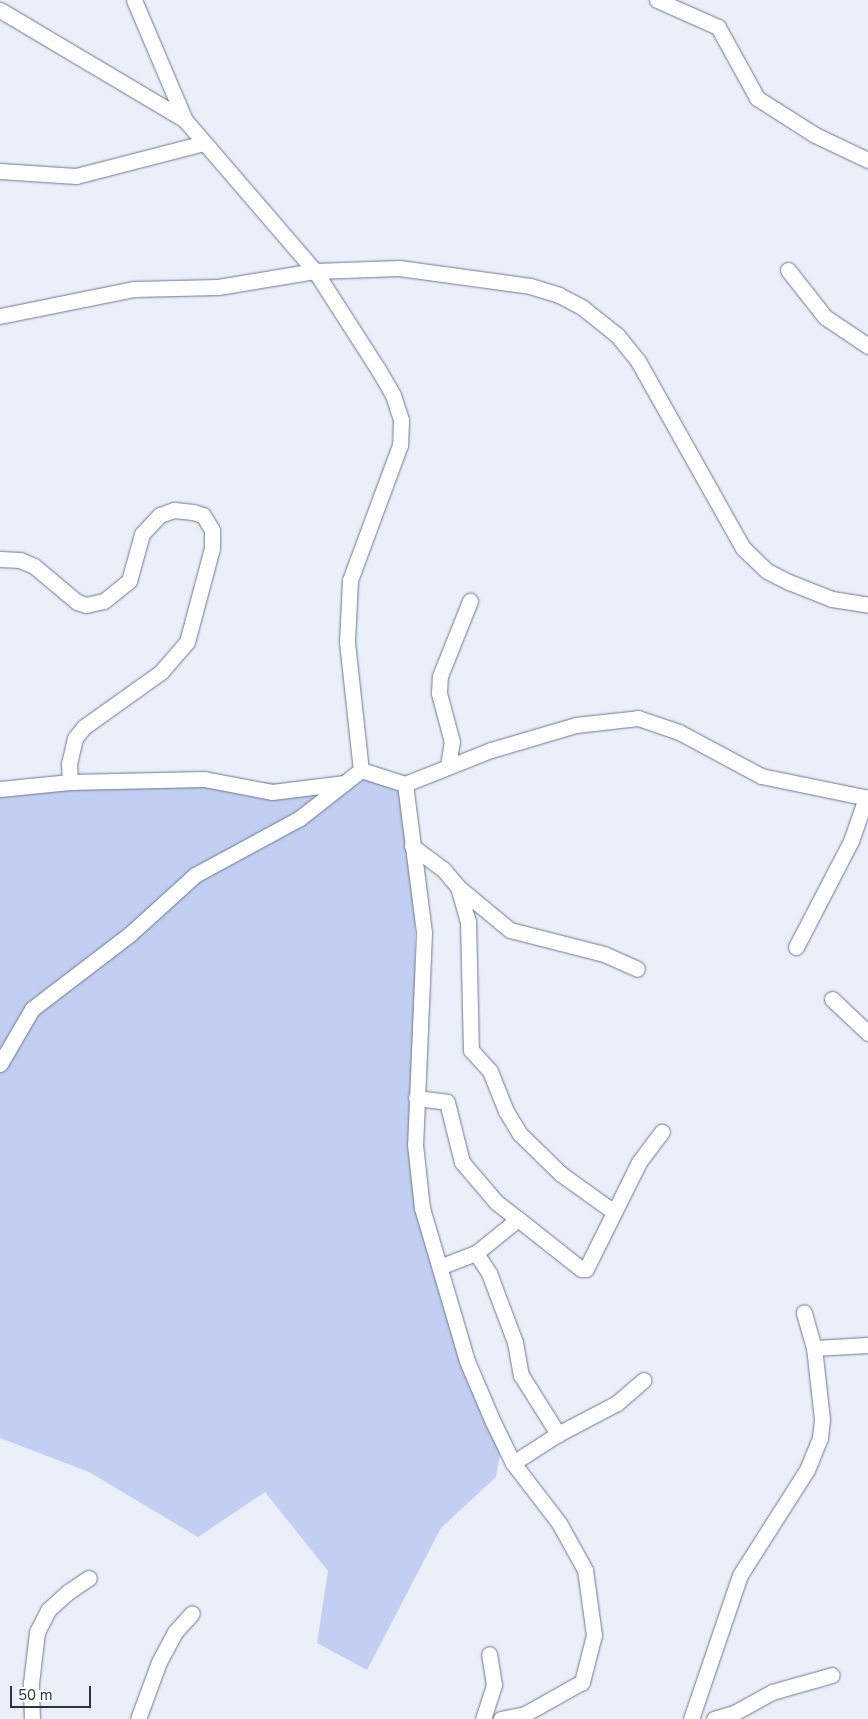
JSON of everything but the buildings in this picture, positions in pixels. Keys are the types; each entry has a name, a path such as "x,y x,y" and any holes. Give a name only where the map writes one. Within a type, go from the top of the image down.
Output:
{"street":[{"path":"134,0 185,120 316,271 382,375 393,395 401,420 400,445 350,580 347,642 361,770"},
{"path":"657,0 718,28 757,98 815,135 868,160"},
{"path":"0,10 185,120"},
{"path":"0,171 76,176 204,143"},
{"path":"0,316 134,289 218,286 316,271 399,268 530,286 583,308 618,335 638,361 743,548 768,571 789,582 832,599 868,605"},
{"path":"788,270 825,317 868,346"},
{"path":"0,559 20,560 34,566 77,602 86,605 104,601 129,581 142,534 160,515 174,510 203,515 212,530 212,548 187,642 161,672 84,727 75,738 69,763 70,782"},
{"path":"448,766 452,742 439,693 440,676 470,601"},
{"path":"361,770 405,784 448,766 576,725 638,718 679,732 761,776 867,798 850,840 796,947"},
{"path":"0,1064 32,1009 130,934 195,875 300,818 361,770"},
{"path":"0,789 70,782 204,779 272,792 345,782"},
{"path":"405,784 424,933 414,1144 422,1208 442,1266 467,1361 513,1462 559,1523 585,1570 594,1635 582,1682 525,1714 501,1719"},
{"path":"412,846 443,869 458,887 510,930 604,954 637,969"},
{"path":"458,887 468,921 471,1050 490,1071 506,1111 520,1134 561,1174 614,1212"},
{"path":"832,999 868,1033"},
{"path":"416,1098 447,1102 462,1162 496,1202 581,1269 589,1265 640,1162 662,1132"},
{"path":"442,1266 476,1253 518,1219"},
{"path":"476,1253 489,1273 515,1342 521,1376 558,1434"},
{"path":"692,1719 740,1575 807,1470 820,1438 822,1419 814,1348 804,1312"},
{"path":"814,1348 868,1345"},
{"path":"513,1462 558,1434 617,1403 642,1380"},
{"path":"32,1719 31,1683 37,1632 48,1610 68,1592 89,1578"},
{"path":"138,1719 159,1662 175,1632 192,1613"},
{"path":"483,1719 494,1685 489,1654"},
{"path":"714,1719 734,1713 772,1692 832,1675"},
{"path":"525,1714 543,1719"}],"shaded area":[{"path":"359,767 407,776 415,842 415,1151 435,1241 500,1454 496,1477 441,1528 367,1670 317,1643 328,1571 265,1492 198,1537 89,1472 0,1438 0,786 212,780 318,785"}]}
